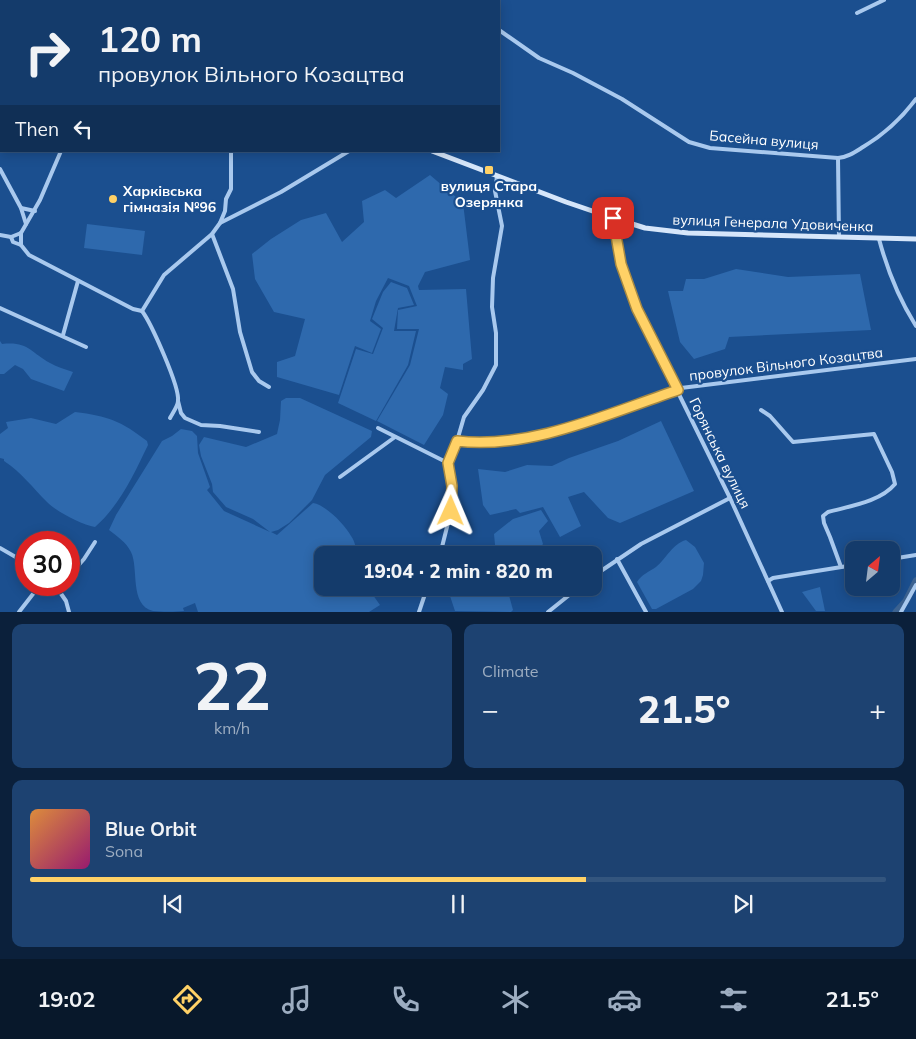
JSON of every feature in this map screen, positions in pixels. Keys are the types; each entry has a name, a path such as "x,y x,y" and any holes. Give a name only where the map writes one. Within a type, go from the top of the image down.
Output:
{"main road":[{"name":"вулиця Генерала Удовиченка","path":"435,152 645,228 688,233 916,239"}],"street":[{"path":"857,13 884,0"},
{"name":"Басейна вулиця","path":"500,31 539,58 573,73 622,99 689,142 710,148 838,158 846,157 881,136 895,124 916,99"},
{"path":"21,245 21,233 35,211 61,152"},
{"path":"142,311 164,275 212,234 220,224 225,211 226,199 231,190 231,152"},
{"path":"220,224 281,192 347,152"},
{"path":"838,158 839,237"},
{"path":"0,169 21,208 26,224"},
{"path":"442,546 451,511 452,486 448,463 464,417 483,390 496,365 496,333 492,307 493,278 502,226 495,191 497,176"},
{"path":"21,208 35,211"},
{"name":"Горянська вулиця","path":"613,218 621,264 637,309 730,498 782,612"},
{"path":"0,235 11,236 21,233"},
{"path":"212,234 233,289 240,332 252,372 259,381 269,387"},
{"path":"11,236 13,242 21,245 29,255 133,310 142,311"},
{"path":"879,238 886,266 916,326"},
{"path":"63,335 78,281"},
{"path":"0,308 86,347"},
{"path":"142,311 154,331 175,384 181,413 185,418 200,425 259,432"},
{"name":"провулок Вільного Козацтва","path":"457,441 519,440 571,426 678,390 916,359"},
{"path":"170,418 178,401"},
{"path":"761,410 770,416 793,442 874,434 892,472 895,484 891,489 875,498 828,512 823,516 841,567"},
{"path":"378,428 448,463"},
{"path":"340,477 395,437"},
{"path":"602,570 641,544 730,498"},
{"path":"80,564 95,542"},
{"path":"0,548 15,557"},
{"path":"900,558 914,556"},
{"path":"617,559 646,612"},
{"path":"768,581 773,578 845,566"},
{"path":"901,612 916,585"},
{"path":"19,612 31,596"},
{"path":"63,596 69,612"},
{"path":"419,612 424,596"},
{"path":"548,612 568,596"}],"shaded area":[{"path":"430,175 463,203 470,260 425,272 418,286 419,290 466,289 472,359 463,364 463,370 445,367 440,388 448,394 443,415 424,445 377,421 410,365 419,329 397,329 398,310 417,306 409,286 388,278 376,301 370,321 381,329 372,353 355,346 339,395 277,377 277,362 295,356 305,319 274,312 255,279 252,254 301,220 326,213 342,242 364,222 362,201 385,190 396,198"},
{"path":"87,224 145,231 142,255 84,248"},
{"path":"736,269 788,277 860,274 871,330 729,337 725,349 694,359 680,342 668,291 683,291 686,279 704,279"},
{"path":"391,282 407,288 414,305 398,308 394,331 416,331 408,365 376,421 338,403 356,349 373,354 383,328 372,319 383,292"},
{"path":"0,341 2,344 18,344 28,348 43,359 73,372 64,391 31,379 23,369 15,365 4,374 0,374"},
{"path":"286,398 300,398 372,431 371,437 325,475 312,500 289,523 271,532 277,535 313,503 324,507 340,521 354,540 356,546 314,546 314,596 374,596 380,605 369,612 198,612 195,603 183,608 184,611 153,611 145,607 138,594 131,552 124,542 109,530 116,515 162,441 181,429 192,431 197,436 198,453 210,487 207,490 224,511 270,532 253,519 226,507 213,492 199,445 204,437 246,447 277,434 281,401"},
{"path":"75,412 97,415 121,424 147,441 148,445 132,478 119,499 95,527 77,521 51,506 22,475 4,459 0,458 0,434 8,428 6,422 31,418 56,424"},
{"path":"661,421 694,491 620,523 608,518 584,492 568,497 581,526 560,537 543,507 520,513 516,509 490,515 483,505 478,469 505,472 527,465 552,466 618,441"},
{"path":"541,510 548,521 539,531 543,544 541,546 495,546 494,534 513,519"},
{"path":"686,540 695,547 704,563 701,581 693,589 656,609 652,609 637,582 643,575 656,567 677,545"},
{"path":"820,587 825,611 816,611 802,592"},
{"path":"450,596 509,596 513,610 511,612 455,611"}],"waterway":[{"path":"896,612 906,601 916,581"}],"place":[{"name":"вулиця Стара Озерянка","path":"489,170"},
{"name":"Харківська гімназія №96","path":"113,199"}],"route":[{"path":"451,511 452,486 448,463 457,441 519,440 571,426 678,390 637,309 621,264 613,218"}]}
